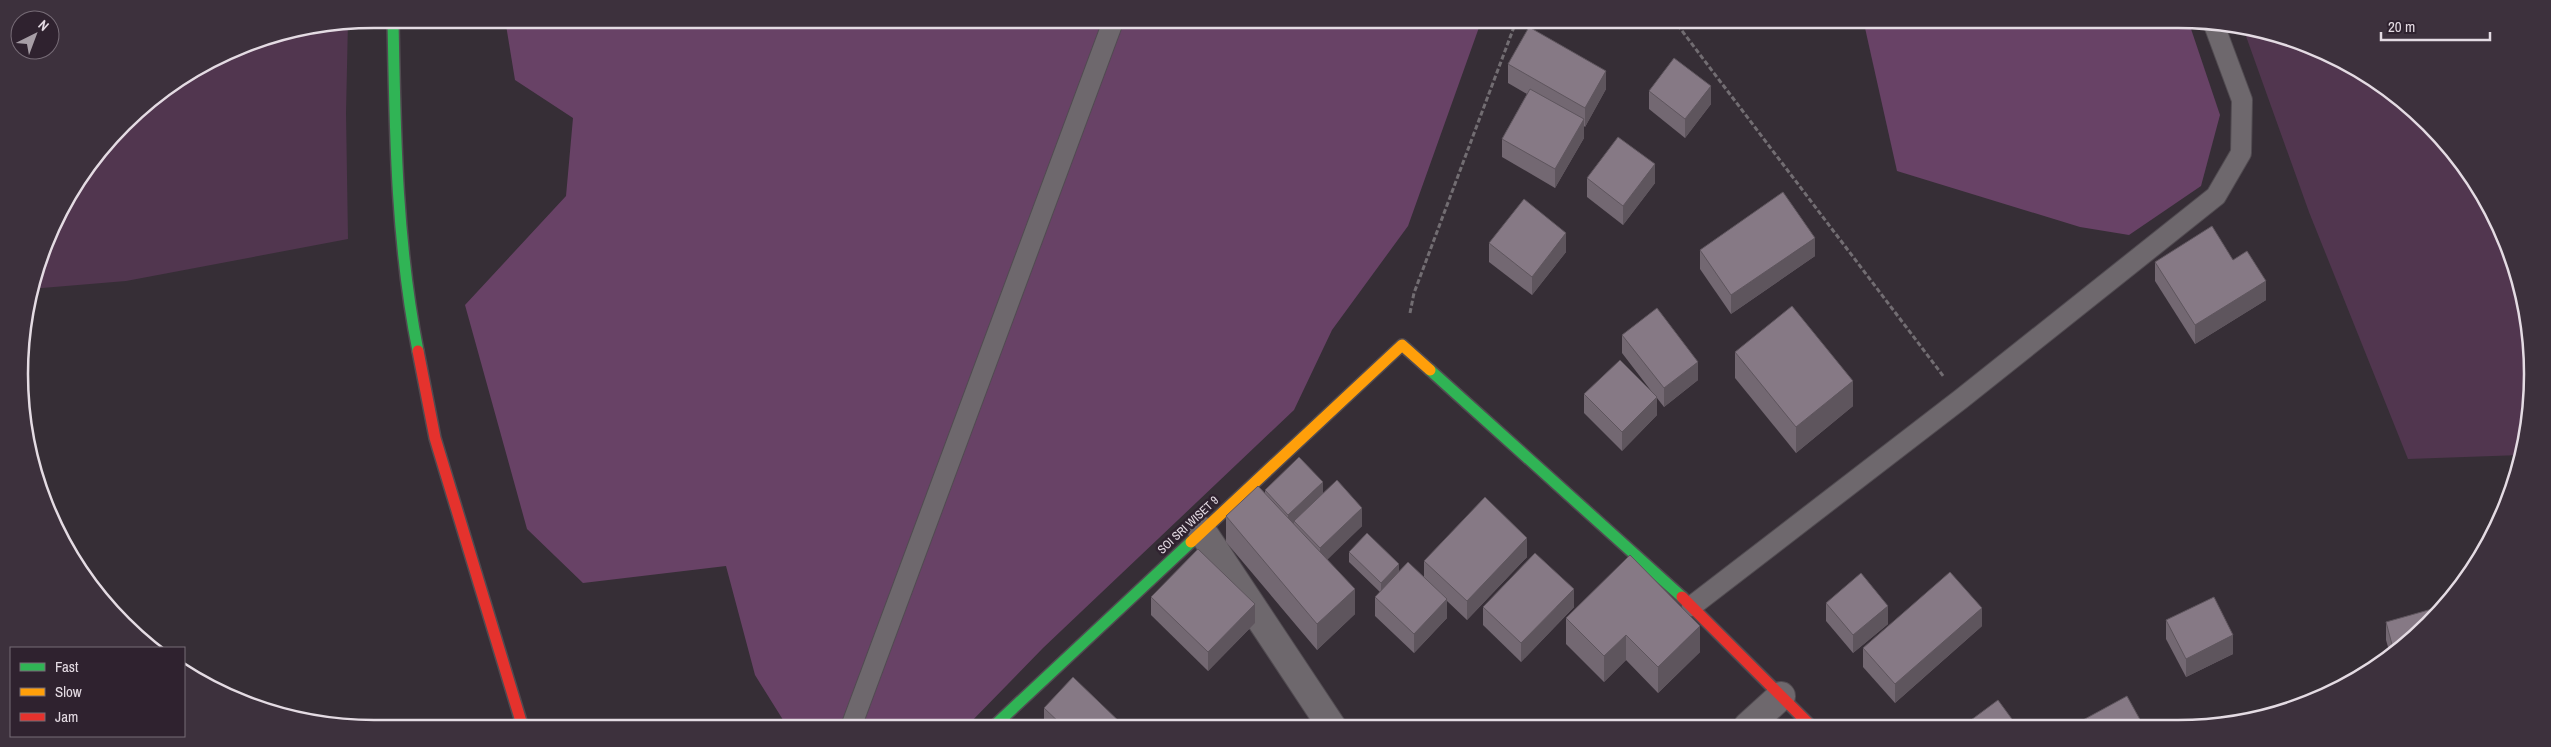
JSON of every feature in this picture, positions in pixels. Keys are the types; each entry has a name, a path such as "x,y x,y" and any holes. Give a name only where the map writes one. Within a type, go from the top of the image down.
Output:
{"street":[{"path":"393,28 394,155 407,294 435,438 521,720"},
{"path":"1402,345 1692,606 1804,720"},
{"name":"SOI SRI WISET 9","path":"1000,720 1402,345"},
{"path":"1202,531 1327,720"},
{"path":"1755,720 1781,696"}],"lane":[{"path":"854,720 1111,28"},
{"path":"1692,606 1962,399 2216,196 2241,153 2242,100 2216,29"}],"path":[{"path":"1402,345 1414,293 1514,28"},
{"path":"1681,28 1962,399"}],"shaded area":[{"path":"348,28 346,113 348,239 126,281 38,288 46,262 63,220 86,181 113,145 145,113 163,99 220,63 284,39 328,30"},
{"path":"506,28 1479,28 1408,226 1332,330 1294,410 1043,648 973,720 783,720 755,675 726,566 583,583 527,529 465,305 566,196 573,118 515,80"},
{"path":"1865,28 2191,28 2220,115 2201,186 2129,235 2080,227 1897,171"},
{"path":"2245,34 2267,39 2310,54 2331,63 2370,86 2406,113 2438,145 2465,181 2488,220 2505,262 2512,284 2521,328 2524,374 2523,396 2521,419 2514,455 2408,459 2309,212"}],"building":[{"path":"1528,28 1531,28 1606,71 1585,108 1508,64"},
{"path":"1674,58 1711,86 1685,119 1649,91"},
{"path":"1530,89 1584,119 1555,169 1502,139"},
{"path":"1618,137 1655,164 1623,206 1587,178"},
{"path":"1783,192 1815,238 1731,295 1700,250"},
{"path":"1524,199 1566,233 1532,277 1489,243"},
{"path":"2212,226 2233,260 2247,251 2266,281 2195,325 2155,262"},
{"path":"1792,306 1853,381 1796,427 1735,352"},
{"path":"1657,308 1698,362 1664,388 1622,335"},
{"path":"1620,360 1657,397 1622,432 1584,394"},
{"path":"1299,457 1323,482 1288,515 1265,490"},
{"path":"1337,480 1362,508 1320,548 1294,521"},
{"path":"1258,486 1355,589 1317,624 1226,516"},
{"path":"1485,497 1527,538 1467,601 1424,561"},
{"path":"1367,533 1399,564 1381,583 1349,552"},
{"path":"1198,549 1255,604 1208,652 1151,597"},
{"path":"1535,553 1574,589 1521,643 1483,607"},
{"path":"1630,555 1700,626 1658,667 1626,635 1604,656 1566,618"},
{"path":"1408,562 1447,599 1414,634 1375,597"},
{"path":"1950,572 1982,608 1895,684 1863,648"},
{"path":"1861,573 1888,606 1853,635 1826,603"},
{"path":"2214,597 2233,635 2186,659 2166,620"},
{"path":"2431,609 2392,645 2386,622"},
{"path":"1073,677 1118,720 1057,720 1044,708"},
{"path":"2127,696 2140,720 2083,720"},
{"path":"1998,700 2013,720 1971,720"}],"traffic: fast":[{"path":"393,28 396,144 401,227 405,268 418,351"},
{"path":"1430,370 1682,597"},
{"path":"1000,720 1191,542"}],"traffic: slow":[{"path":"1191,542 1402,345 1430,370"}],"traffic: jam":[{"path":"418,351 435,438 521,720"},
{"path":"1682,597 1805,720"}]}
